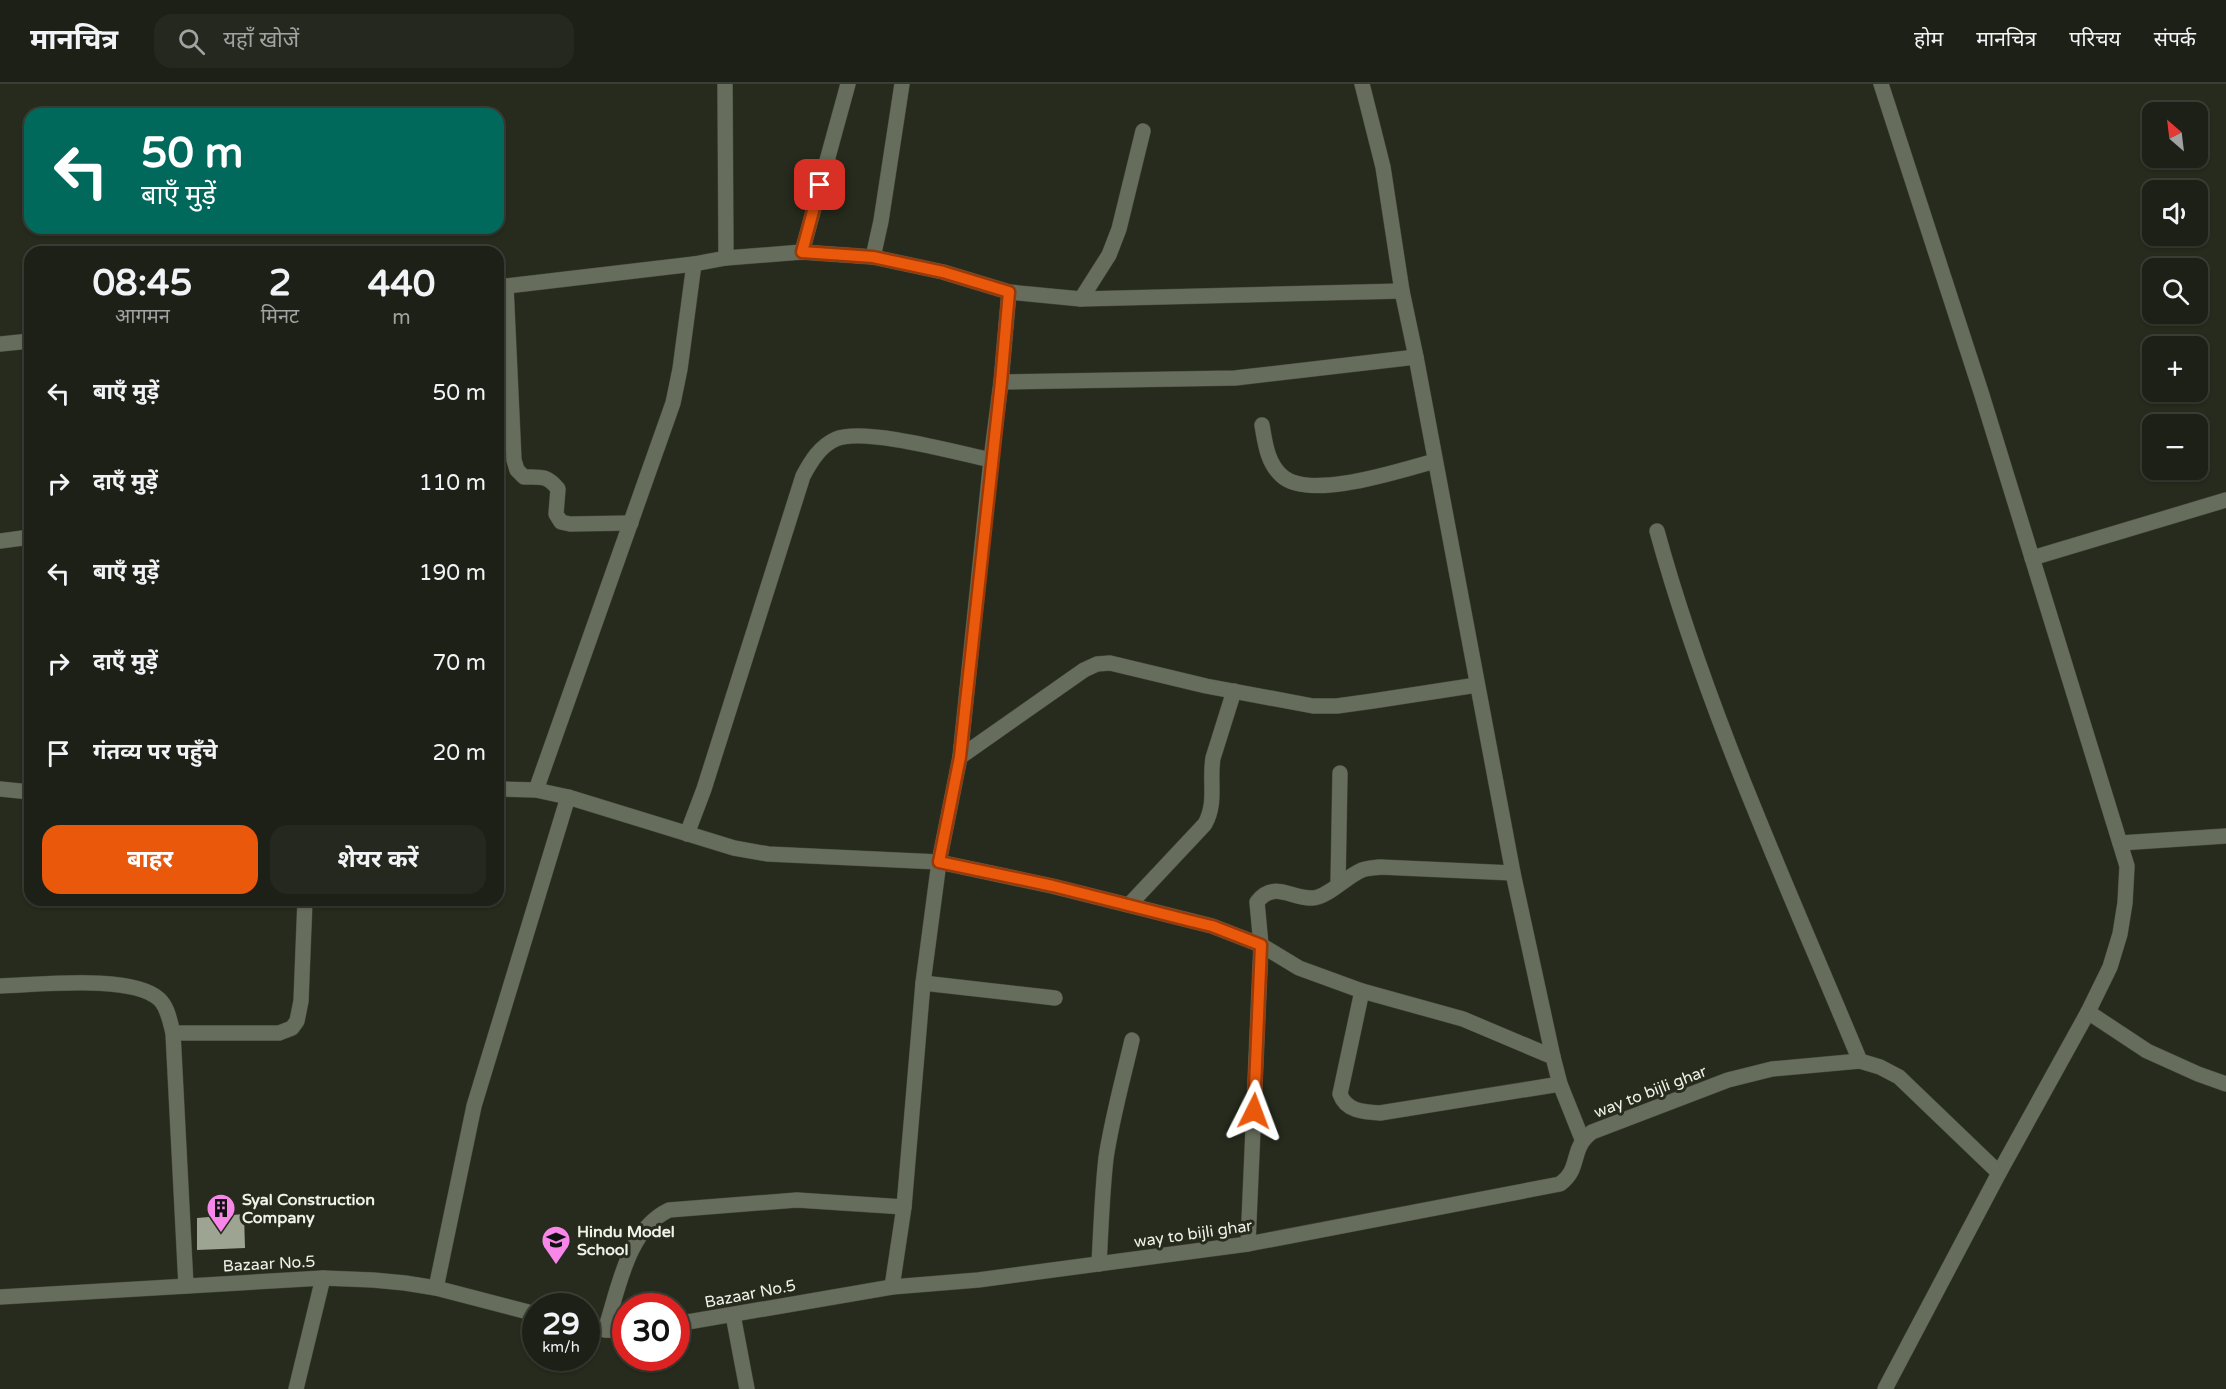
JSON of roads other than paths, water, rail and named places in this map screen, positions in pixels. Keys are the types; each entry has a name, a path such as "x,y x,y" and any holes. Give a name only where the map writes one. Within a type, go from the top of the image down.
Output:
{"street":[{"path":"725,84 726,258"},
{"path":"802,252 848,84"},
{"path":"873,257 902,84"},
{"path":"1362,84 1383,167 1402,291 1513,873 1560,1084 1582,1139"},
{"path":"1881,84 1978,381 2127,866 2120,934 2110,967 1885,1389"},
{"path":"1081,299 1109,255 1119,229 1143,130"},
{"path":"504,286 694,264 726,258 802,252 873,257 943,272 1009,292 1081,299 1402,291"},
{"path":"536,790 673,403 680,369 694,264"},
{"path":"892,1287 904,1207 923,983 939,862 960,757 1009,292"},
{"path":"504,315 514,460 517,470 524,477 542,477 551,480 558,489 556,514 561,522 570,524 631,523"},
{"path":"0,344 24,342"},
{"path":"1001,382 1235,378 1416,357"},
{"path":"1262,425 1266,449 1273,465 1281,476 1292,483 1336,485 1435,461"},
{"path":"687,834 705,789 803,476 812,458 836,438 870,435 991,460"},
{"path":"2032,558 2226,500"},
{"path":"1657,531 1674,593 1733,756 1860,1061"},
{"path":"0,541 24,538"},
{"path":"960,757 1084,670 1097,664 1110,663 1313,706 1337,706 1477,685"},
{"path":"1129,905 1205,824 1211,812 1211,769 1234,691"},
{"path":"1338,885 1340,773"},
{"path":"0,789 24,791"},
{"path":"504,789 536,790 568,797 734,848 768,854 939,862 1053,886 1212,926 1261,945 1299,968 1362,992 1463,1019 1553,1057"},
{"path":"436,1288 474,1106 568,797"},
{"path":"2120,843 2226,836"},
{"path":"1248,1244 1261,945 1257,902 1263,894 1275,891 1313,898 1362,870 1380,867 1513,873"},
{"path":"173,1033 279,1034 292,1028 297,1021 301,1001 305,906"},
{"path":"923,983 1055,998"},
{"path":"0,986 106,984 131,986 145,990 161,1000 167,1011 173,1033 186,1286"},
{"path":"1362,992 1340,1094 1343,1103 1352,1108 1380,1113 1560,1084"},
{"path":"2088,1012 2147,1051 2226,1084"},
{"path":"1100,1264 1107,1156 1132,1040"},
{"name":"way to bijli ghar","path":"830,1296 892,1287 978,1280 1248,1244 1560,1184 1569,1178 1582,1139 1592,1132 1728,1080 1772,1069 1860,1061 1880,1067 1899,1077 1999,1173"},
{"path":"605,1330 634,1243 656,1216 669,1210 797,1200 904,1207"},
{"path":"296,1389 323,1278"},
{"name":"Bazaar No.5","path":"0,1297 323,1278 373,1280 436,1288 522,1310"},
{"name":"Bazaar No.5","path":"690,1322 830,1296"},
{"path":"734,1315 747,1389"},
{"path":"600,1329 612,1330"}],"place":[{"name":"Syal Construction Company","path":"221,1234"},
{"name":"Hindu Model School","path":"556,1266"}]}
